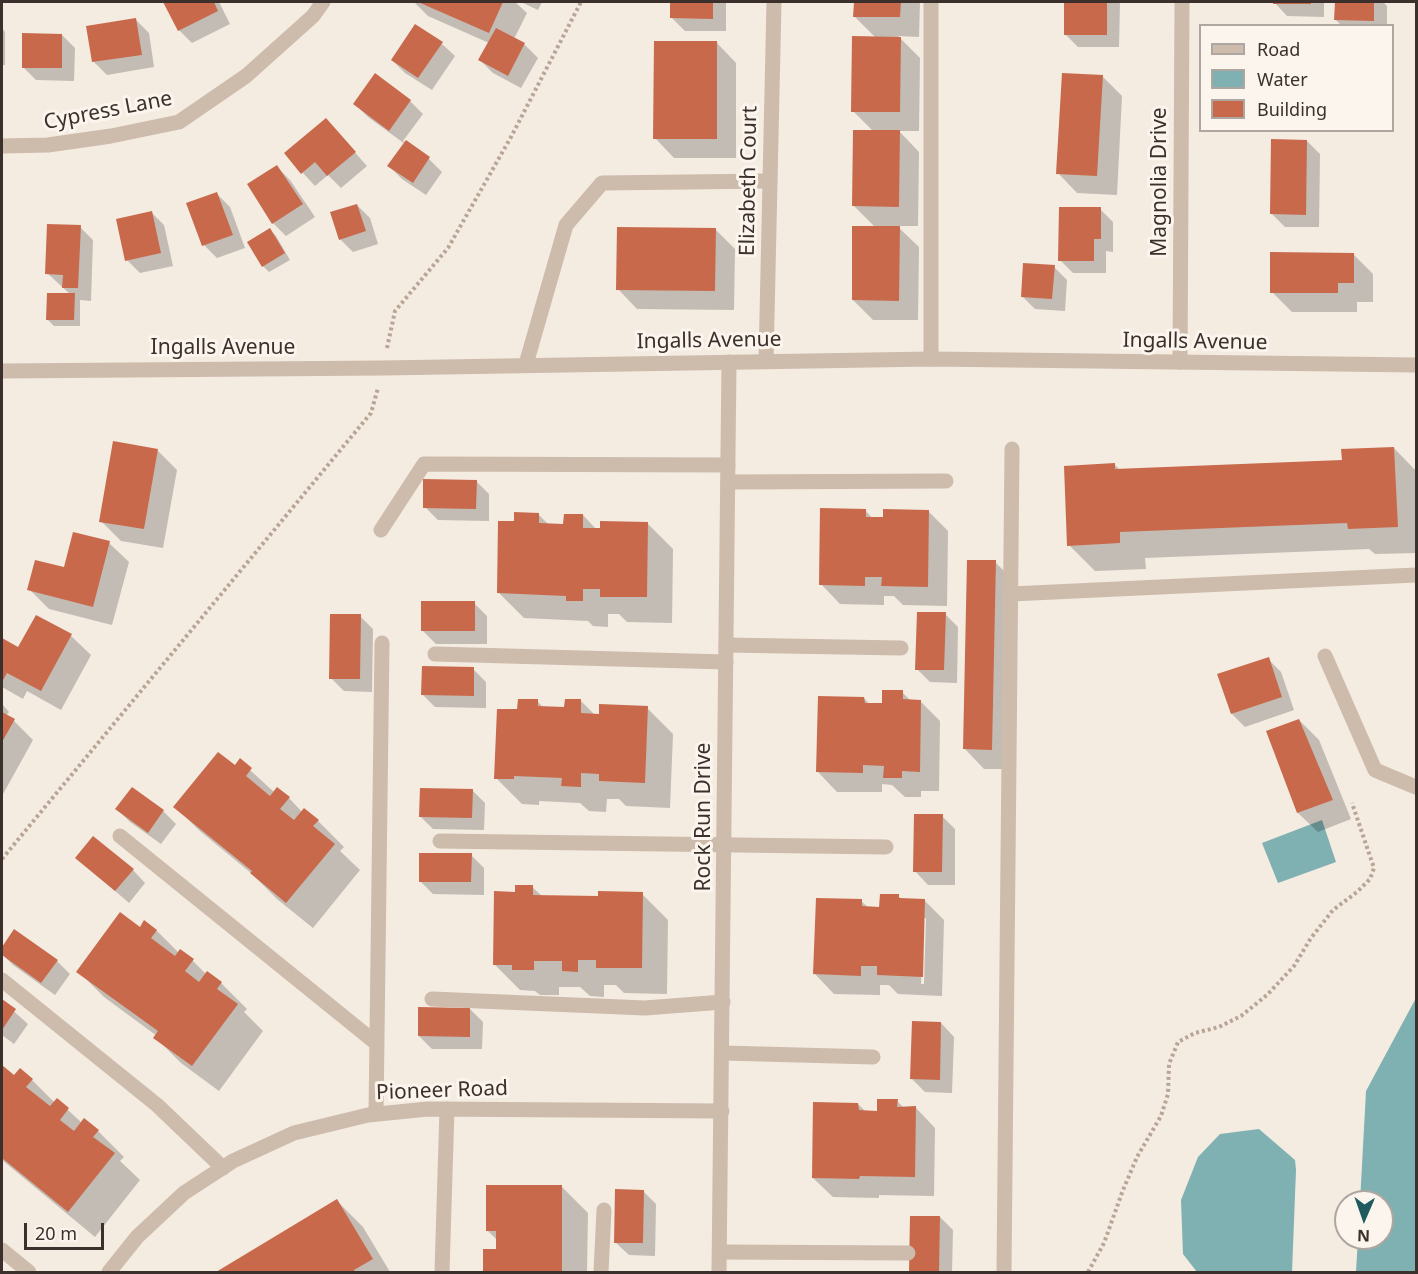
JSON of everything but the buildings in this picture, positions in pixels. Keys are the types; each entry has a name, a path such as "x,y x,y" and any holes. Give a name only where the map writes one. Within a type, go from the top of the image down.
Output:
{"street":[{"name":"Cypress Lane","path":"2,146 48,146 179,122 246,76 314,16 323,2"},
{"name":"Elizabeth Court","path":"766,361 774,2"},
{"path":"931,2 931,359"},
{"name":"Magnolia Drive","path":"1180,362 1182,2"},
{"path":"526,364 566,225 602,183 770,181"},
{"name":"Ingalls Avenue","path":"2,371 383,368 931,359 1416,365"},
{"name":"Rock Run Drive","path":"719,1272 729,362"},
{"path":"1005,1272 1012,449"},
{"path":"381,530 424,464 728,465"},
{"path":"728,482 946,481"},
{"path":"1011,594 1416,575"},
{"path":"375,1114 382,643"},
{"path":"726,645 902,648"},
{"path":"435,654 726,662"},
{"path":"1325,656 1376,770 1416,787"},
{"path":"120,836 376,1043"},
{"path":"440,841 886,846"},
{"path":"2,980 157,1105 223,1168"},
{"path":"432,999 645,1008 723,1002"},
{"path":"723,1053 873,1056"},
{"name":"Pioneer Road","path":"109,1272 137,1237 184,1193 223,1168 294,1132 375,1114 428,1109 722,1111"},
{"path":"442,1272 447,1109"},
{"path":"601,1272 604,1210"},
{"path":"2,1250 29,1272"},
{"path":"720,1252 908,1253"}],"path":[{"path":"2,859 371,413 395,311 448,248 511,137 581,2"},
{"path":"1089,1272 1104,1243 1122,1190 1137,1157 1161,1116 1168,1094 1170,1064 1179,1042 1195,1033 1219,1027 1241,1016 1267,995 1294,966 1311,938 1333,910 1370,879 1374,868 1352,802"}],"water":[{"path":"1322,820 1336,862 1278,883 1262,843"},
{"path":"1416,998 1416,1272 1356,1272 1357,1250 1394,1250 1394,1190 1361,1190 1366,1091"},
{"path":"1259,1129 1295,1160 1292,1272 1197,1272 1183,1254 1181,1200 1198,1157 1220,1134"}]}
